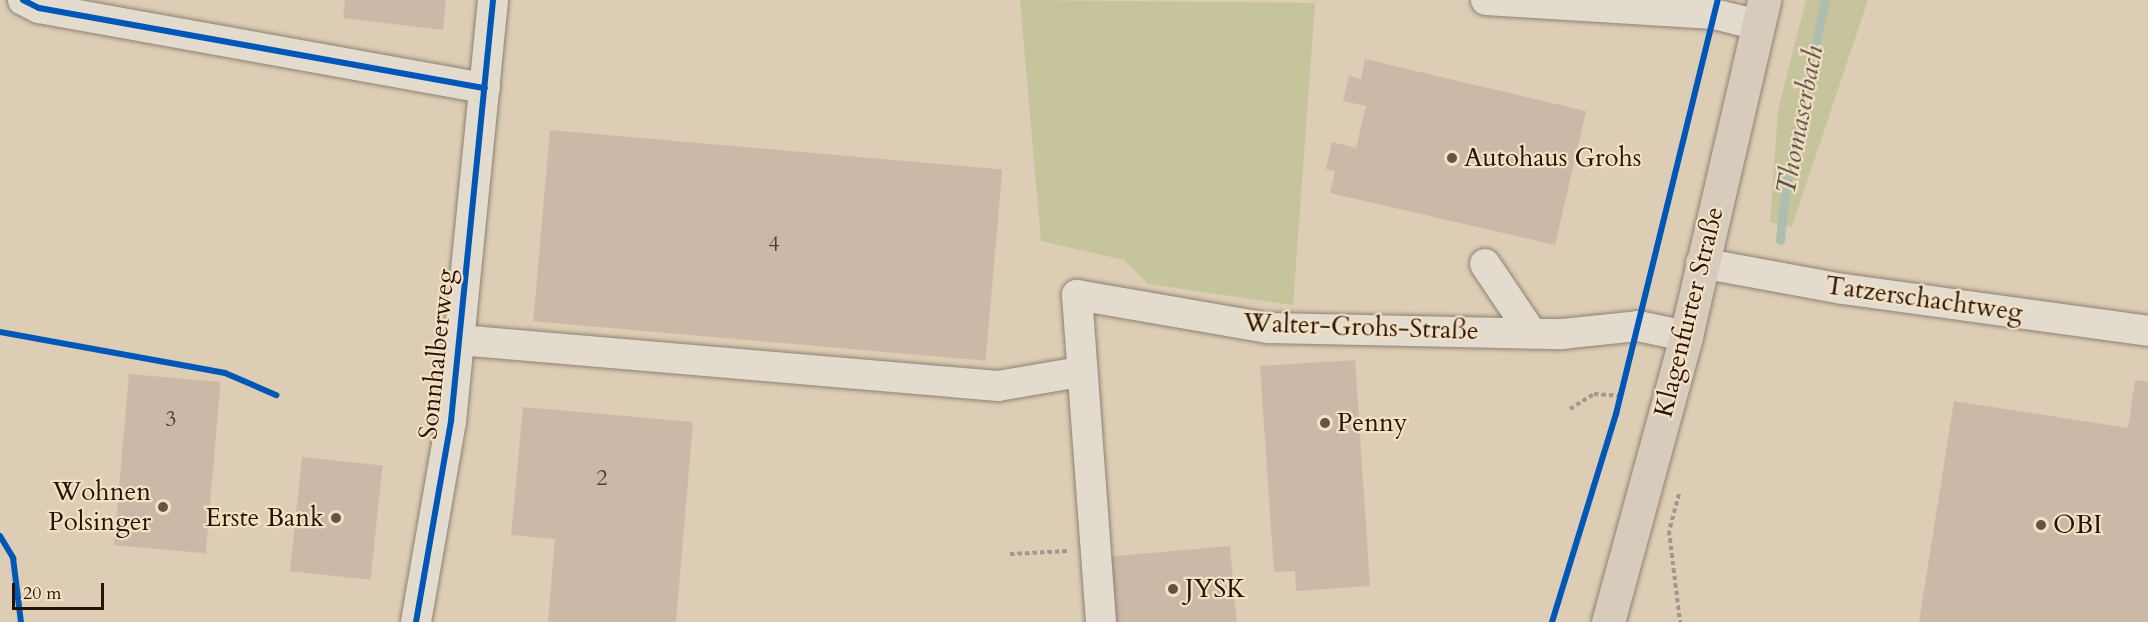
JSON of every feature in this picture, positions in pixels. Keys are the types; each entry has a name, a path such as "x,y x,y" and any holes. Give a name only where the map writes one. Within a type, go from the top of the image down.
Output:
{"main road":[{"name":"Klagenfurter Straße","path":"1608,622 1686,336 1701,263 1761,13"}],"street":[{"path":"23,0 39,8 484,88"},
{"name":"Sonnhalberweg","path":"416,622 452,421 494,0"},
{"path":"1486,0 1714,14 1761,13"},
{"name":"Tatzerschachtweg","path":"1701,263 1843,289 2148,331"},
{"path":"1485,264 1532,334"},
{"name":"Walter-Grohs-Straße","path":"1101,622 1080,372 1077,295 1269,328 1532,334 1638,326 1686,336"},
{"path":"459,340 998,386 1080,372"}],"path":[{"path":"1618,405 1623,386"},
{"path":"1570,409 1594,394 1620,396"},
{"path":"1680,622 1669,531 1681,485"},
{"path":"1010,554 1095,549"}],"shaded area":[{"path":"1020,0 1315,3 1293,305 1148,284 1124,260 1041,241"},
{"path":"1806,0 1868,0 1792,227 1770,222 1778,110"}],"building":[{"path":"345,0 446,0 443,30 343,18"},
{"name":"Autohaus Grohs","path":"1365,59 1586,111 1555,245 1330,193 1335,171 1326,169 1332,142 1356,148 1366,106 1343,101 1349,76 1361,79"},
{"path":"550,130 1002,170 986,361 533,321"},
{"path":"1355,360 1370,586 1296,591 1295,571 1274,572 1260,366"},
{"path":"129,374 221,382 206,553 114,545"},
{"name":"OBI","path":"2135,380 2148,382 2148,622 1919,622 1954,401 2128,428"},
{"path":"523,407 693,422 676,622 548,622 555,539 511,535"},
{"name":"Erste Bank","path":"302,457 383,465 371,580 290,571"},
{"name":"JYSK","path":"1230,546 1237,622 1116,622 1110,556"}],"waterway":[{"name":"Thomaserbach","path":"1780,240 1786,183 1825,0"}],"cycle path":[{"path":"23,0 39,8 485,88"},
{"path":"416,622 451,421 493,0"},
{"path":"1552,622 1616,414 1718,0"},
{"path":"0,332 225,373 276,395"},
{"path":"0,536 13,558 21,622"}],"place":[{"name":"Autohaus Grohs","path":"1452,158"},
{"name":"Penny","path":"1325,423"},
{"name":"Wohnen Polsinger","path":"163,507"},
{"name":"Erste Bank","path":"336,518"},
{"name":"OBI","path":"2041,525"},
{"name":"JYSK","path":"1173,589"}]}
